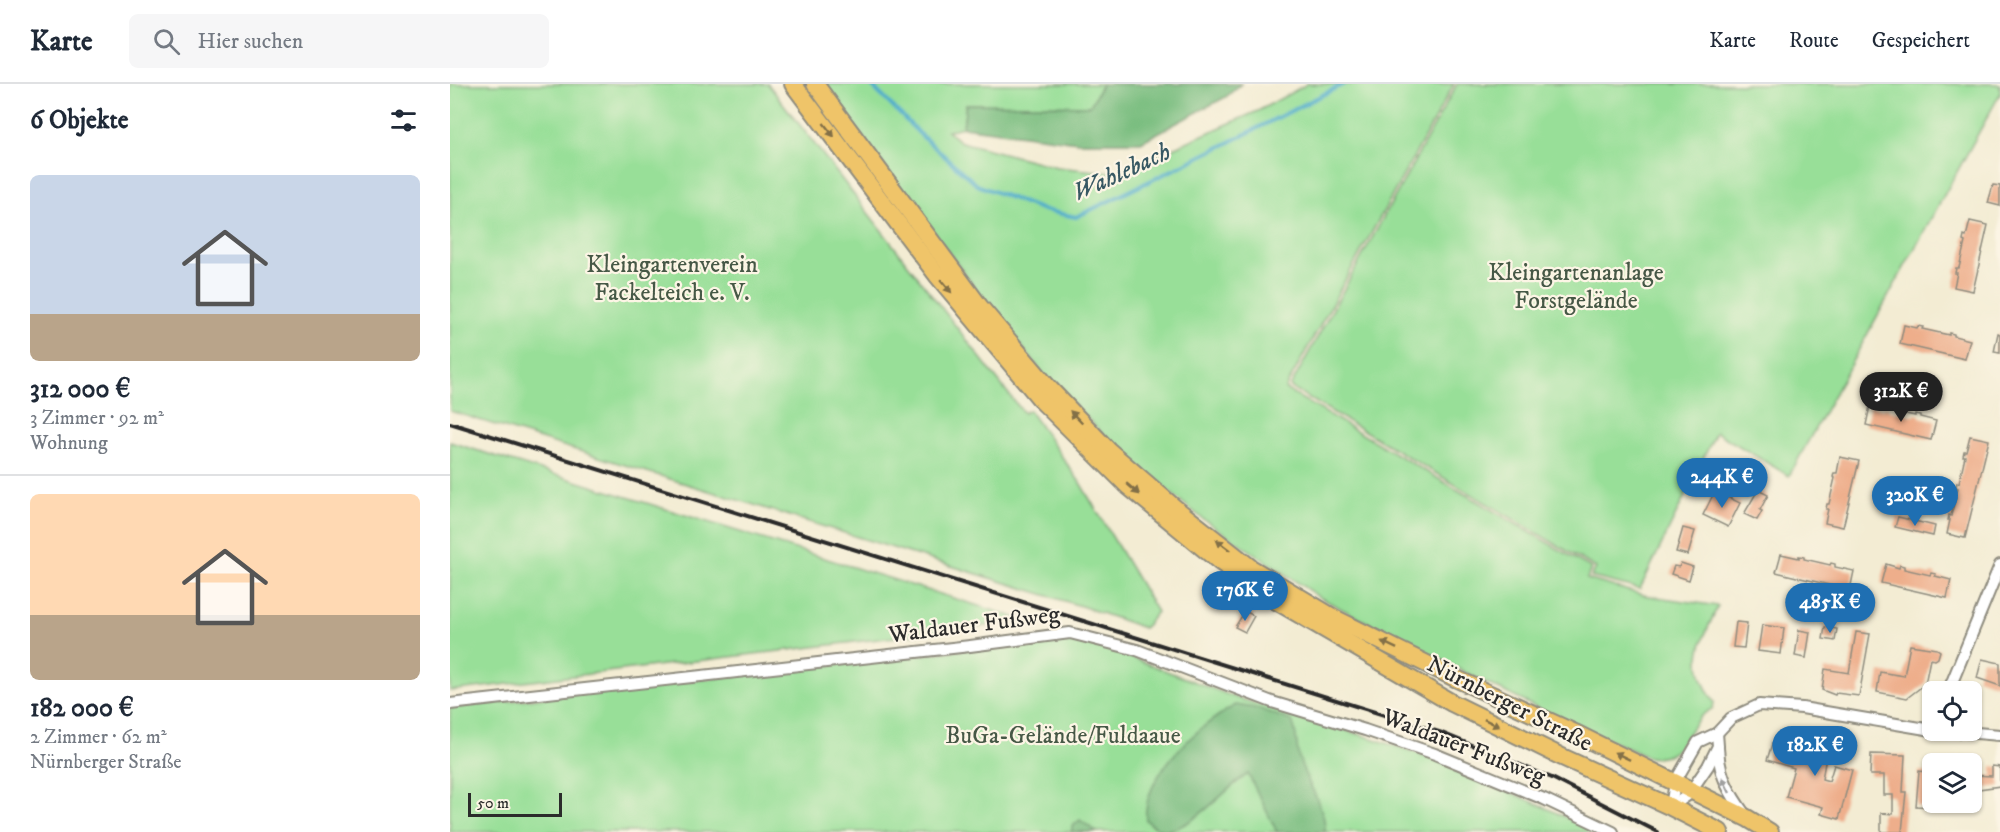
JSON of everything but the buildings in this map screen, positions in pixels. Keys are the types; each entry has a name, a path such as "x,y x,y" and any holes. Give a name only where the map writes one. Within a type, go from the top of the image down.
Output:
{"main road":[{"name":"Nürnberger Straße","path":"793,84 937,275 1060,420 1128,486 1219,561 1273,599 1452,703 1720,832"},
{"path":"815,84 980,307 1039,376 1108,450 1175,508 1251,568 1336,619 1675,782 1748,818 1770,832"}],"street":[{"path":"1953,681 2000,565"},
{"name":"Waldauer Fußweg","path":"450,704 1070,633 1137,650 1272,702 1435,754 1535,795 1613,832"},
{"path":"1671,807 1675,782 1698,741 1717,733 1731,718 1758,705 1802,708 1922,729"},
{"path":"1717,733 1719,762 1725,785 1748,818"},
{"path":"1982,733 2000,735"},
{"path":"1671,807 1691,790 1708,766 1718,746"}],"green space":[{"name":"Kleingartenverein Fackelteich e. V.","path":"450,84 768,84 1014,401 1024,413 1029,410 1079,481 1157,612 1144,628 1084,607 450,411"},
{"path":"823,84 1102,84 1090,106 966,104 963,127 947,131 961,142 1057,167 1115,173 1258,111 1307,84 1454,84 1285,389 1591,568 1587,579 1643,595 1718,606 1702,643 1699,664 1701,676 1714,702 1713,708 1701,716 1675,751 1668,756 1648,757 1533,706 1319,597 1203,519 1127,458 1047,378 987,304"},
{"path":"1102,84 1241,84 1226,97 1141,142 1078,142 963,127 966,104 1090,106"},
{"name":"Kleingartenanlage Forstgelände","path":"1457,84 2000,84 2000,94 1789,476 1716,432 1640,589 1591,577 1596,568 1290,387"},
{"path":"450,442 1027,621 450,691"},
{"name":"BuGa-Gelände/Fuldaaue","path":"1078,637 1237,698 1435,759 1597,832 450,832 450,708"},
{"path":"1236,705 1260,709 1292,721 1300,762 1322,812 1325,832 1277,832 1248,774 1199,815 1178,827 1161,830 1146,820 1147,803 1153,786 1163,769 1191,738"},
{"path":"1080,820 1097,832 1071,832"}],"waterway":[{"name":"Wahlebach","path":"870,84 923,137 977,185 1043,210 1076,217 1344,84"}],"railway":[{"path":"450,423 1442,733 1552,778 1658,832"}]}
